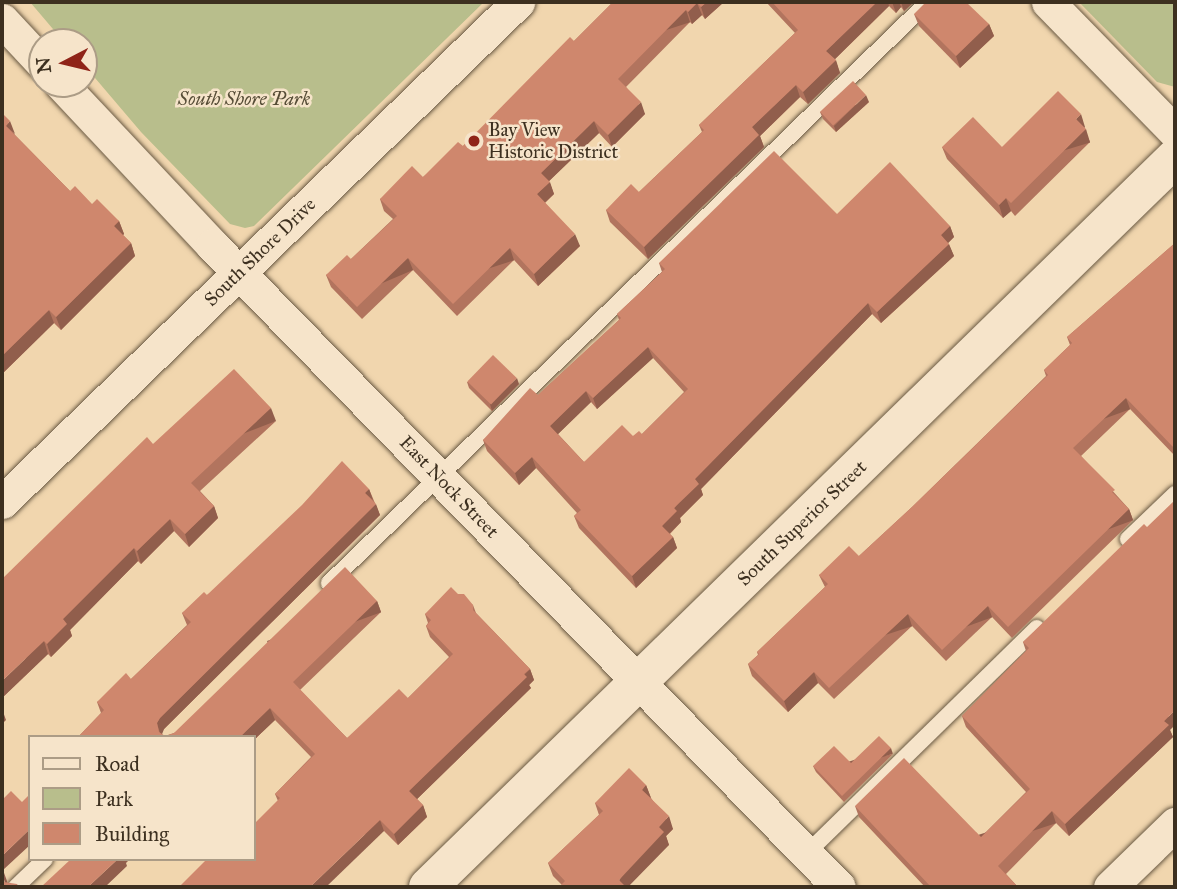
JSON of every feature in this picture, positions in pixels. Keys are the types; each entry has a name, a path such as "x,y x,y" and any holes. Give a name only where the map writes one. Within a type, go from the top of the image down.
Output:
{"street":[{"name":"South Shore Drive","path":"2,502 518,2"},
{"path":"1048,2 1175,132"},
{"path":"2,20 28,49"},
{"name":"East Nock Street","path":"74,98 239,272 839,887"},
{"name":"South Superior Street","path":"428,887 1175,159"},
{"path":"1110,887 1175,824"}],"lane":[{"path":"320,592 928,2"},
{"path":"1117,551 1175,494"},
{"path":"806,854 1048,617"},
{"path":"16,887 43,861"}],"green space":[{"name":"South Shore Park","path":"30,2 484,2 254,226 245,228 230,224 141,132 98,81 98,28 52,28"},
{"path":"1079,2 1175,2 1175,87 1157,82"}],"building":[{"path":"613,2 707,2 701,7 697,3 688,12 686,10 618,79 641,102 608,135 594,121 541,173 550,182 537,194 575,234 534,274 510,248 453,304 408,258 357,307 326,275 347,255 351,259 397,216 380,199 412,166 423,177 458,142 463,146 570,37 574,41"},
{"path":"772,2 877,2 826,51 836,60 803,92 796,85 752,127 759,135 644,247 606,210 631,184 639,192 704,130 699,125 798,30"},
{"path":"926,2 966,2 989,24 956,56 914,14"},
{"path":"853,81 866,95 833,126 820,112"},
{"path":"1058,91 1081,114 1076,119 1086,129 1011,203 1006,198 999,205 942,147 973,117 1002,147"},
{"path":"2,113 10,121 6,126 70,191 75,186 92,204 97,199 119,221 114,226 131,243 56,317 49,310 2,356"},
{"path":"774,151 837,214 890,162 950,226 941,235 949,244 877,312 868,303 695,479 699,484 674,508 677,511 662,526 673,537 632,576 574,516 581,510 532,457 515,473 483,440 530,388 538,395 621,318 617,314 665,269 659,263","holes":["648,347 688,389 642,434 639,431 633,436 622,425 584,462 550,426 586,391 593,398"]},
{"path":"1175,243 1175,449 1126,398 1073,448 1115,490 1112,492 1129,509 1008,627 988,606 942,650 908,614 829,688 814,672 784,701 748,664 759,654 757,652 828,584 819,575 849,546 859,556 912,507 1048,375 1044,370 1072,343 1067,337"},
{"path":"493,355 517,378 491,405 467,382"},
{"path":"234,369 271,408 191,483 214,506 185,534 170,519 137,551 134,548 63,619 67,624 47,644 44,641 2,681 2,579 147,437 153,444"},
{"path":"342,461 369,489 365,493 376,504 160,718 157,723 159,732 164,735 80,735 104,710 97,702 126,673 131,679 191,622 182,613 204,592 207,595 302,505"},
{"path":"1175,500 1175,710 1164,721 1169,725 1065,824 1052,811 998,866 1018,887 931,887 855,806 904,758 981,837 1030,789 962,716 1029,648 1023,642 1144,524 1147,527"},
{"path":"345,567 377,601 293,682 347,738 399,689 408,698 453,654 426,626 431,620 425,614 451,587 458,594 464,594 473,605 473,610 530,669 524,674 527,677 409,791 423,805 394,834 380,820 310,887 179,887 205,861 256,861 256,822 280,798 275,794 315,754 270,708 242,735 168,735 174,733"},
{"path":"879,736 891,748 842,796 813,766 834,746 851,763"},
{"path":"629,768 646,785 642,790 669,816 659,827 664,832 619,880 624,885 622,887 559,887 565,881 548,863 603,811 595,803"},
{"path":"11,791 22,802 28,796 28,831 2,856 2,800"},
{"path":"69,861 116,861 88,887 41,887"},
{"path":"2,868 4,882 17,884 19,887 2,887"}],"place":[{"name":"Bay View Historic District","path":"474,141"}]}
